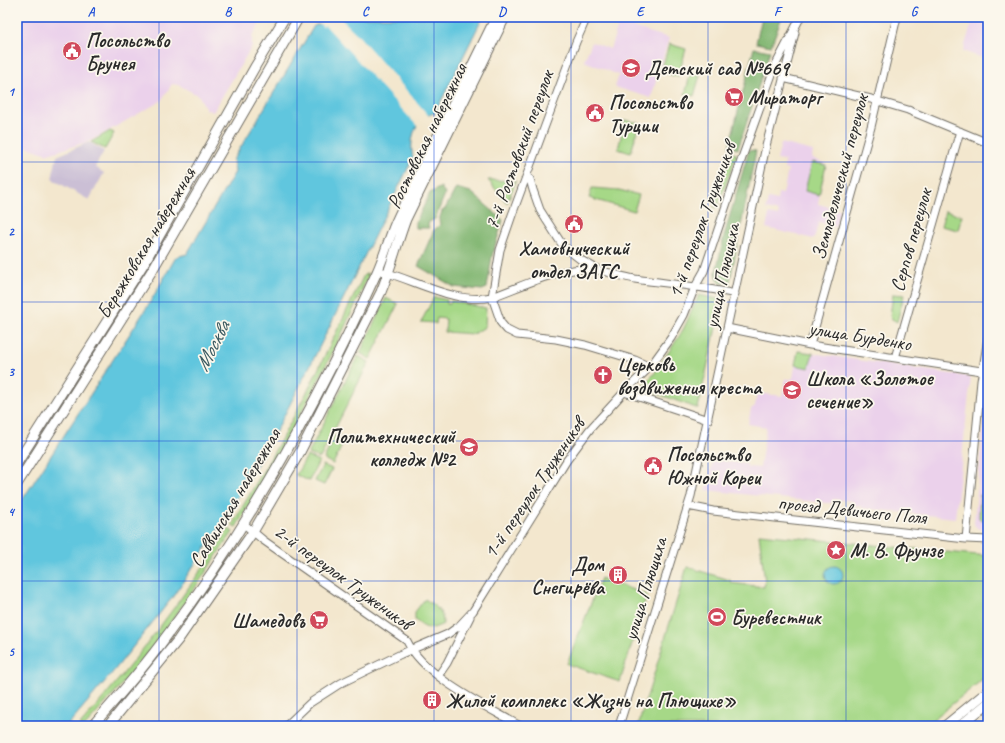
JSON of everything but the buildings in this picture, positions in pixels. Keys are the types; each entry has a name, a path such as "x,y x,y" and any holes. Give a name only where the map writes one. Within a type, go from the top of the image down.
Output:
{"main road":[{"name":"Бережковская набережная","path":"17,463 144,263 256,65 285,17"},
{"name":"Бережковская набережная","path":"17,484 153,269 299,17"},
{"name":"Ростовская набережная","path":"378,270 403,207 496,17"},
{"name":"Ростовская набережная","path":"389,273 399,237 412,207 505,17"},
{"name":"Саввинская набережная","path":"92,726 169,634 244,524 306,416 378,270"},
{"name":"Саввинская набережная","path":"108,726 178,640 253,532 300,452 389,273"},
{"path":"945,726 988,691"},
{"path":"960,726 988,703"}],"street":[{"name":"7-й Ростовский переулок","path":"492,297 500,250 543,130 587,17"},
{"name":"Земледельческий переулок","path":"810,345 878,101 897,17"},
{"name":"улица Плющиха","path":"620,726 688,506 708,420 766,146 799,19"},
{"name":"1-й переулок Тружеников","path":"286,726 310,703 341,683 401,654 448,634 459,626 473,611 567,460 590,429 624,392 650,367 671,338 684,315 712,250 743,155 775,66 799,19"},
{"path":"783,78 878,101 908,110 988,143"},
{"name":"Серпов переулок","path":"895,358 960,131"},
{"path":"526,179 530,179 532,190 540,210 563,246 581,260 599,270"},
{"path":"378,270 452,295 486,299 528,283 571,270 586,268 634,279 735,294"},
{"path":"492,297 501,323 507,330 517,335 556,339 585,345 635,360 650,367"},
{"name":"улица Бурденко","path":"727,328 810,345 986,372"},
{"path":"966,539 986,372 988,338"},
{"path":"624,392 708,420"},
{"name":"проезд Девичьего Поля","path":"688,506 713,511 966,539 988,540"},
{"name":"2-й переулок Тружеников","path":"244,524 253,532 407,641 411,650 443,681 520,726"},
{"path":"438,676 462,636 473,611"}],"shaded area":[{"path":"17,17 264,17 252,36 252,46 213,112 206,109 199,96 179,85 172,84 161,101 90,141 48,154 24,146 18,150 17,153"},
{"path":"974,17 988,17 988,60 963,51"},
{"name":"Детский сад №669","path":"619,23 669,38 651,98 615,87 619,75 584,61 592,42 610,49"},
{"path":"89,142 104,151 95,167 104,173 89,200 52,179 57,156"},
{"path":"781,143 813,151 812,158 826,164 818,204 841,210 836,227 819,222 814,239 766,228 769,214 778,216 779,212 766,209 768,199 777,201 778,193 783,194 788,170 784,169 785,161 777,160"},
{"path":"798,351 971,377 955,518 861,508 861,506 853,505 853,501 833,499 832,503 826,503 706,490 713,460 747,464 747,467 760,468 766,427 748,424 751,409 755,406 757,393 782,396 785,379 793,378"},
{"path":"988,381 988,525 984,525 986,529 979,529 974,523"}],"green space":[{"path":"762,17 782,17 771,46 756,43"},
{"path":"669,44 686,49 678,77 661,72"},
{"path":"754,48 770,51 738,149 729,147"},
{"path":"691,72 700,75 694,96 685,94"},
{"path":"625,120 639,123 631,153 618,149"},
{"path":"110,131 114,133 105,149 91,142"},
{"path":"749,150 756,151 730,281 722,283 719,281 716,272 725,232"},
{"path":"728,152 737,154 717,208 714,207"},
{"path":"812,162 826,165 819,195 805,191"},
{"path":"488,180 516,181 507,203"},
{"path":"441,187 445,194 435,219 429,222 429,228 416,228 416,222 430,193"},
{"path":"456,188 471,192 503,220 492,256 487,288 482,290 454,287 418,266 434,230 440,225 439,220 442,211 445,209"},
{"path":"592,188 619,190 639,195 634,211 589,198"},
{"path":"945,211 962,216 958,230 941,226"},
{"path":"369,274 307,403 236,527 232,525 308,390 364,275"},
{"path":"893,294 904,295 897,322 890,316"},
{"path":"699,295 718,299 721,301 721,305 698,408 696,408 643,387 654,374 682,332"},
{"path":"434,297 447,300 447,304 450,304 451,301 486,308 485,327 473,334 445,332 446,319 437,318 436,324 421,322"},
{"path":"386,298 398,304 370,359 360,353"},
{"path":"798,351 813,353 809,368 795,365"},
{"path":"358,356 369,362 320,458 308,454"},
{"path":"335,435 345,439 333,464 324,459"},
{"path":"307,456 319,461 309,481 296,475"},
{"path":"323,465 332,469 324,485 315,481"},
{"path":"980,495 988,496 988,521 982,521 979,518"},
{"path":"229,529 233,532 153,646 113,695 85,726 79,726 119,679 157,630"},
{"path":"759,534 988,556 988,675 925,726 638,726 687,567 730,580 731,583 764,587 765,582"},
{"path":"601,578 647,595 620,682 567,664"},
{"path":"425,599 440,612 443,619 443,624 434,628 428,628 415,620 415,612"}],"water":[{"name":"Москва","path":"329,17 483,17 435,113 422,120 418,125 413,137 413,158 315,356 273,437 221,525 172,598 113,672 67,726 17,726 17,508 149,304 176,257 187,254 235,172 233,160 314,26 325,22"},
{"path":"834,566 840,569 843,575 840,581 834,584 828,581 825,575 828,569"}],"pier":[{"path":"326,17 339,17 357,34 429,116 432,114 433,116 424,121 417,130 416,129 418,127 325,25 323,27 319,23"}],"place":[{"name":"Посольство Брунея","path":"72,51"},
{"name":"Детский сад №669","path":"631,68"},
{"name":"Мираторг","path":"734,97"},
{"name":"Посольство Турции","path":"595,113"},
{"name":"Хамовнический отдел ЗАГС","path":"574,224"},
{"name":"Церковь воздвижения креста","path":"603,375"},
{"name":"Школа «Золотое сечение»","path":"792,390"},
{"name":"Политехнический колледж №2","path":"469,447"},
{"name":"Посольство Южной Кореи","path":"653,466"},
{"name":"М. В. Фрунзе","path":"836,550"},
{"name":"Дом Снегирёва","path":"618,575"},
{"name":"Буревестник","path":"717,617"},
{"name":"Шамедовъ","path":"319,620"},
{"name":"Жилой комплекс «Жизнь на Плющихе»","path":"432,700"}]}
